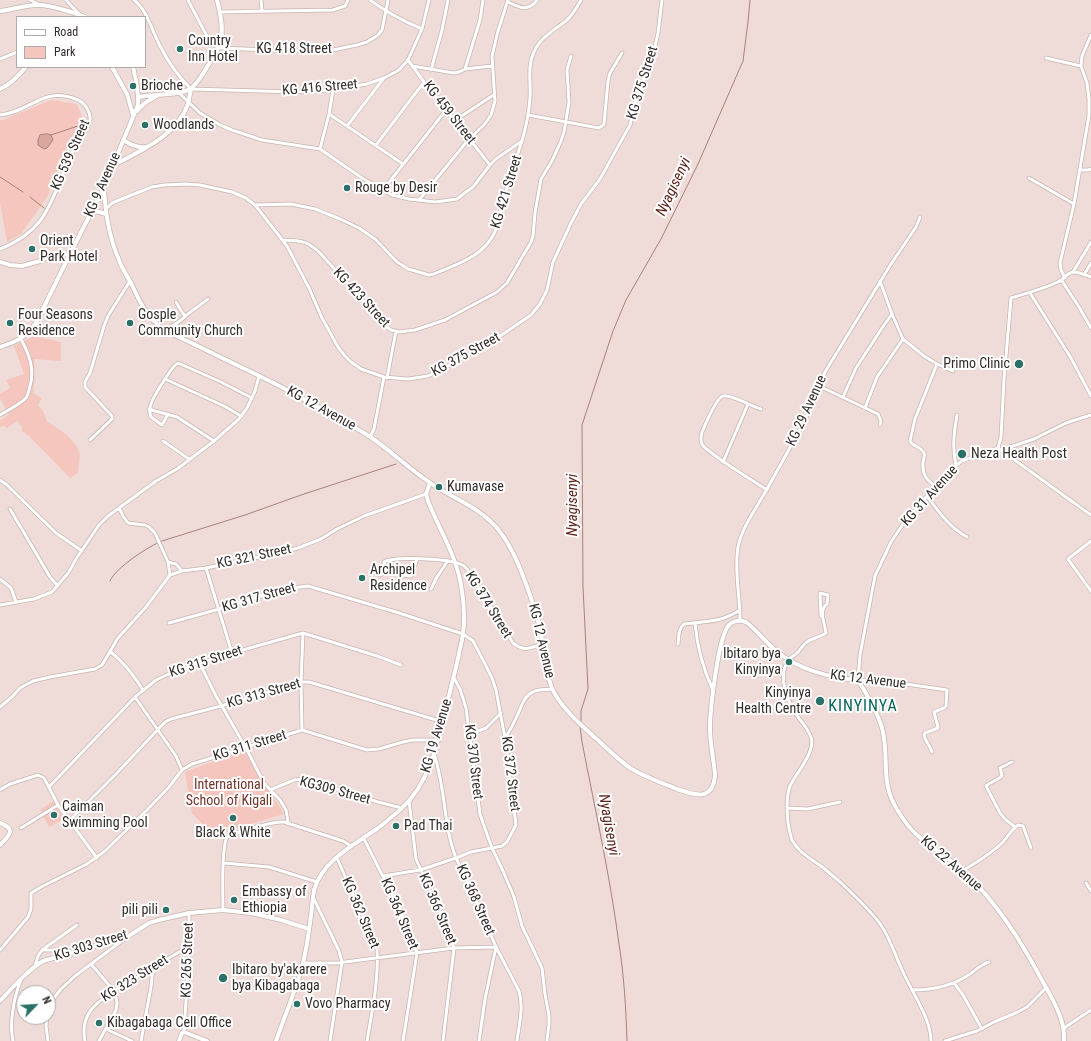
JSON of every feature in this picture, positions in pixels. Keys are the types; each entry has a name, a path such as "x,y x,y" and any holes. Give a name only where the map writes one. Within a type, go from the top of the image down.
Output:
{"main road":[{"path":"112,166 148,147 161,138 168,132 184,112 188,103 191,89 204,73 219,48 222,32 217,0"},
{"path":"0,11 39,5 65,10 83,16"},
{"path":"0,89 11,83 25,68"},
{"path":"113,68 127,94 133,116"},
{"name":"KG 9 Avenue","path":"0,348 21,339 30,332 36,323 99,198 136,111 139,97 133,68"},
{"path":"139,97 179,93 191,89"},
{"path":"136,111 145,103 159,95"},
{"path":"123,140 141,148 148,147"},
{"name":"KG 12 Avenue","path":"104,187 106,211 115,252 142,306 157,324 166,330 287,390 370,437 430,483 489,519 502,535 516,557 535,609 548,673 552,689 557,698 563,706 617,758 632,768 664,784 690,794 698,795 710,791 715,781 710,730 713,690 721,642 729,625 733,622 740,620 746,622 770,646 788,659 820,674 835,678 858,680"},
{"path":"99,198 105,202"},
{"path":"89,216 96,211 106,211"},
{"path":"0,262 22,266 52,256 70,254"},
{"path":"426,494 430,483"},
{"name":"KG 19 Avenue","path":"276,1041 299,979 317,882 327,867 337,858 363,837 379,827 409,801 423,782 434,754 443,722 463,634 463,602 456,563 426,494"},
{"name":"KG 22 Avenue","path":"858,680 883,729 885,740 886,780 892,800 897,809 905,822 915,833 963,871 996,906 1020,942 1057,1007 1064,1028 1064,1041"},
{"path":"0,823 6,825 10,829 8,838 0,845"},
{"name":"KG 303 Street","path":"0,1002 22,978 43,961 102,944 124,940 149,923 159,920 189,913 223,910 268,916 309,929"},
{"path":"179,1041 182,1033 184,1032 207,1041"}],"street":[{"path":"30,0 39,5"},
{"path":"66,0 80,15"},
{"path":"134,0 145,13 159,45 172,67 191,89"},
{"path":"188,0 209,40 212,44 219,48"},
{"path":"261,0 262,11"},
{"path":"220,12 333,10 345,6 348,0"},
{"path":"370,0 386,12 422,29"},
{"name":"KG 418 Street","path":"219,48 328,51 367,42 374,39 382,30 388,0"},
{"name":"KG 416 Street","path":"191,89 295,92 332,90 367,84 384,78 398,70 408,60 422,29 429,0"},
{"path":"431,70 442,30 448,0"},
{"path":"466,69 480,20 483,0"},
{"path":"419,200 469,139 488,121 491,115 495,94 492,66 493,48 508,1 521,8 526,8 530,7 537,0"},
{"name":"KG 421 Street","path":"255,205 291,204 315,209 340,219 359,228 374,239 397,262 408,269 429,275 467,260 486,246 495,232 509,180 522,141 528,115 530,70 534,51 542,40 567,20 581,0"},
{"name":"KG 375 Street","path":"106,211 112,203 152,187 186,184 200,185 232,192 246,198 255,205 287,246 309,288 322,318 338,347 351,362 361,369 386,378 408,379 428,376 509,331 531,315 540,304 547,290 553,262 571,223 581,204 600,179 630,125 641,86 653,55 658,33 662,0"},
{"path":"1091,35 1082,56 1081,66 1087,83 1090,99 1089,115 1074,204 1060,262 1064,279 1091,328"},
{"path":"0,59 16,52"},
{"path":"528,115 599,128 602,126 604,119 610,73 622,53"},
{"name":"KG 423 Street","path":"283,240 305,242 315,248 386,327 399,332 415,330 445,320 497,292 507,283 533,236 535,213 541,179 552,161 561,141 566,122 569,102 567,70 571,56"},
{"path":"1046,58 1081,66"},
{"name":"KG 459 Street","path":"408,60 454,121 490,165"},
{"path":"412,66 454,73 466,69 492,66"},
{"path":"347,126 384,78"},
{"path":"376,145 424,82"},
{"path":"320,149 329,114 332,90"},
{"path":"179,93 200,113 220,125 272,142 320,149 362,178 383,190 408,199 435,202 457,199 473,187 490,165 502,154 522,141"},
{"path":"454,121 495,94"},
{"name":"KG 539 Street","path":"0,115 17,111 41,98 64,96 84,104 91,118 85,132 70,155 49,206 40,221 30,232 20,239 0,249"},
{"path":"383,190 446,110"},
{"path":"329,114 403,164"},
{"path":"1079,170 1091,169"},
{"path":"1030,178 1074,204"},
{"name":"KG 29 Avenue","path":"740,620 736,567 738,546 748,521 791,446 821,387 825,372 880,281 916,228 920,217"},
{"path":"1091,242 1073,272 1069,273 1064,279 1045,288 1011,298 1000,449 1091,516"},
{"path":"1084,275 1091,263"},
{"path":"1073,272 1091,277"},
{"path":"90,440 112,419 112,416 85,387 85,382 90,373 108,316 130,281"},
{"path":"880,281 903,339 924,356 953,371"},
{"path":"1030,293 1071,358 1091,396"},
{"path":"166,330 208,299"},
{"path":"176,302 185,316"},
{"path":"843,397 856,368 892,314"},
{"path":"370,437 374,429 396,331"},
{"path":"0,415 26,397 30,386 32,367 28,352 21,339"},
{"path":"865,408 877,377 903,339"},
{"path":"168,414 162,424 151,417 149,409 165,379 174,365 178,363 221,382 252,398"},
{"path":"935,486 927,480 924,473 924,452 910,441 915,419 937,364"},
{"path":"0,605 34,599 48,594 58,586 69,572 99,525 112,513 177,469 214,441 241,416 252,398 259,376"},
{"path":"165,379 224,406 241,416"},
{"path":"821,387 878,414 881,420 880,425"},
{"path":"760,409 726,396 719,398 702,433 701,441 703,445 723,462 767,490"},
{"path":"723,462 748,404"},
{"path":"149,409 177,417 214,441"},
{"path":"956,465 953,455 957,415"},
{"name":"KG 31 Avenue","path":"858,680 860,655 875,576 891,542 901,527 935,486 949,471 962,461 1034,440 1066,423 1091,415"},
{"path":"163,441 189,459"},
{"path":"0,480 56,533 82,551"},
{"name":"KG 321 Street","path":"170,575 182,571 206,568 298,548 321,539 337,529 364,516 426,494"},
{"path":"927,496 951,526 967,537"},
{"path":"0,707 25,684 50,676 99,667 102,665 118,638 146,607 170,575 168,562 155,533 146,525 128,522 119,508"},
{"path":"10,509 50,577 58,586"},
{"path":"1091,541 1068,559 1091,590"},
{"path":"380,575 384,573 384,563 388,560 394,559 434,560 456,563"},
{"path":"401,575 411,576 417,559"},
{"path":"168,562 176,564 182,571"},
{"path":"431,588 447,562"},
{"name":"KG 374 Street","path":"456,563 467,569 513,644 522,649 527,649 542,644"},
{"path":"206,568 232,653"},
{"path":"0,579 11,588 16,602"},
{"name":"KG 317 Street","path":"168,623 283,589 308,586 400,613 463,634"},
{"path":"821,616 820,592 828,595 827,604 822,610 826,633 805,643 797,654 788,659 784,670 783,682 792,707 811,738 809,753 788,794 787,808 792,838 800,851 821,866 839,882 880,924 922,1010 928,1026 931,1041"},
{"path":"678,644 681,627 684,624 709,622 725,618 740,610"},
{"path":"695,623 700,653 713,690"},
{"path":"302,730 301,682 303,633 401,665"},
{"name":"KG 315 Street","path":"49,787 135,697 156,680 232,653 303,633"},
{"name":"KG 372 Street","path":"383,876 420,870 471,852 502,846 507,842 512,834 516,823 505,738 496,690 486,664 474,643 463,634"},
{"path":"111,652 135,677 143,690"},
{"path":"200,664 221,706 246,748 264,783 280,800 286,810 288,822"},
{"name":"KG 370 Street","path":"454,678 464,697 481,818 492,848 510,886 518,908 522,926 542,968 544,994 549,1020 547,1041"},
{"name":"KG 12 Avenue","path":"858,680 899,683 947,690 946,706 934,712 938,728 925,733 924,735 932,752"},
{"name":"KG 313 Street","path":"69,821 165,722 301,682 309,682 443,722"},
{"path":"505,738 525,699 532,692 552,689"},
{"path":"135,697 176,756 182,770"},
{"path":"470,734 486,728 501,713"},
{"name":"KG 311 Street","path":"0,950 28,917 31,909 31,893 87,864 106,851 143,814 182,770 192,764 302,730 367,750 380,749 413,740 438,740"},
{"name":"KG 368 Street","path":"434,754 440,776 450,838 456,858 476,899 496,947 519,991 521,998 521,1010 517,1041"},
{"path":"1012,762 1000,768 1002,775 986,786 1000,813 1015,827"},
{"path":"0,790 10,784 38,775 44,778 58,805 97,858"},
{"name":"KG309 Street","path":"270,790 294,780 303,779 402,808"},
{"name":"KG 366 Street","path":"409,801 416,859 444,921 454,948 443,1041"},
{"path":"787,808 808,809 840,802"},
{"path":"21,828 58,805"},
{"path":"223,910 225,841 227,838 279,821 288,822 343,841 351,846"},
{"path":"963,871 999,846 1018,825 1021,824 1023,826 1031,848"},
{"name":"KG 364 Street","path":"363,837 412,936 417,953 403,1041"},
{"name":"KG 362 Street","path":"337,858 377,949 378,958 376,982 367,1041"},
{"path":"224,863 269,866 317,882"},
{"path":"1086,883 1091,891"},
{"path":"313,897 339,951 342,962 330,1041"},
{"name":"KG 265 Street","path":"184,1032 189,946 189,913"},
{"path":"35,966 38,956 42,950 77,925"},
{"path":"56,995 61,989 91,964 124,940"},
{"name":"KG 323 Street","path":"85,1041 84,1024 86,1016 90,1009 102,998 189,946"},
{"path":"303,963 337,963 454,948 496,947 485,999 479,1041"},
{"path":"42,950 64,950 73,952"},
{"path":"912,990 934,989 954,983 971,974 978,967 989,962"},
{"path":"91,964 114,991 116,997 116,1010 99,1041"},
{"path":"141,1041 151,987 153,967"},
{"path":"13,1041 11,1021 18,987 22,978"},
{"path":"954,983 966,1000 982,1029"},
{"path":"945,1041 982,1029 994,1022 1018,1012 1027,1007 1046,988"},
{"path":"1064,1028 1091,1010"},
{"path":"46,1025 48,1041"},
{"path":"106,1029 132,1041"}],"green space":[{"path":"51,100 77,104 84,121 66,149 47,197 21,234 7,242 0,203 0,120"},
{"path":"34,336 61,342 61,361 34,359 35,375 33,393 42,398 38,405 43,411 47,421 67,435 76,445 80,454 78,473 70,478 30,437 22,431 22,427 17,421 7,428 4,426 0,427 0,421 9,414 0,399 0,394 10,388 6,380 24,374 14,346"},
{"name":"International School of Kigali","path":"244,750 284,814 213,835 192,813 185,772"},
{"path":"53,801 64,819 49,827 40,810"}],"shaded area":[{"path":"40,135 51,135 53,140 47,148 44,149 38,145 38,140"}],"waterway":[{"name":"Nyagisenyi","path":"581,723 581,711 588,689 583,587 582,425 613,331 626,300 661,239 698,164 743,61 750,0"},
{"path":"51,135 84,124"},
{"path":"0,177 23,192"},
{"path":"30,197 44,208"},
{"path":"110,581 118,570 125,564 141,552 162,541 245,515 396,464"},
{"name":"Nyagisenyi","path":"580,726 611,893 621,956 627,1041"}],"place":[{"name":"Country Inn Hotel","path":"180,49"},
{"name":"Brioche","path":"133,86"},
{"name":"Woodlands","path":"145,125"},
{"name":"Rouge by Desir","path":"347,188"},
{"name":"Orient Park Hotel","path":"32,249"},
{"name":"Four Seasons Residence","path":"10,323"},
{"name":"Gosple Community Church","path":"130,323"},
{"name":"Primo Clinic","path":"1019,364"},
{"name":"Neza Health Post","path":"962,454"},
{"name":"Kumavase","path":"439,487"},
{"name":"Archipel Residence","path":"362,578"},
{"name":"Ibitaro bya Kinyinya","path":"789,662"},
{"name":"Kinyinya Health Centre","path":"820,701"},
{"name":"Caiman Swimming Pool","path":"54,815"},
{"name":"Black & White","path":"233,818"},
{"name":"Pad Thai","path":"396,826"},
{"name":"Embassy of Ethiopia","path":"234,900"},
{"name":"pili pili","path":"166,910"},
{"name":"Ibitaro by'akarere bya Kibagabaga","path":"223,978"},
{"name":"Vovo Pharmacy","path":"297,1004"},
{"name":"Kibagabaga Cell Office","path":"99,1023"}],"district":[{"name":"KINYINYA","path":"863,707"}]}
